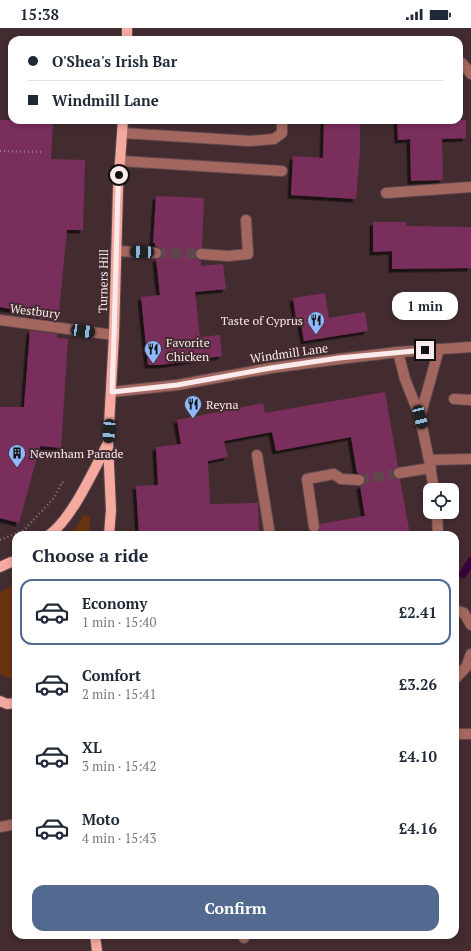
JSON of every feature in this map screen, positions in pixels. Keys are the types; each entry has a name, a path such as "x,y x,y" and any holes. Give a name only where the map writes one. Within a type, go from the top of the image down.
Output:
{"main road":[{"name":"Turners Hill","path":"109,531 111,510 108,443 112,392 118,189 123,124"},
{"name":"Turners Hill","path":"55,531 78,499 108,443"},
{"path":"0,567 12,562"},
{"path":"96,939 97,951"}],"street":[{"path":"463,64 471,74"},
{"path":"122,133 250,141 274,139 282,133 282,124"},
{"path":"120,161 282,171"},
{"path":"386,193 471,187"},
{"path":"201,254 228,256 248,254 246,220"},
{"path":"116,251 156,253"},
{"name":"Westbury","path":"0,320 114,336"},
{"name":"Windmill Lane","path":"112,392 177,385 271,368 398,352 471,346"},
{"path":"420,417 439,349"},
{"path":"398,352 405,379 420,417 433,483"},
{"path":"454,400 471,400"},
{"path":"257,455 269,531"},
{"path":"399,473 430,464 471,460"},
{"path":"314,527 307,479 334,474 341,479 359,480"},
{"path":"437,519 438,531"},
{"path":"459,611 464,613 471,626"},
{"path":"459,676 469,668 471,654"},
{"path":"459,734 471,734"},
{"path":"0,827 12,825"}],"path":[{"path":"0,151 44,152"},
{"path":"22,531 54,498 62,482 70,486"},
{"path":"0,540 12,535"}],"shaded area":[{"path":"83,515 90,516 89,531 73,531 79,524"},
{"path":"12,586 12,679 0,673 0,592"}],"building":[{"path":"0,120 8,120 8,124 53,124 51,159 85,160 83,230 67,230 58,321 30,317 31,313 0,307"},
{"path":"463,120 466,120 466,138 442,139 443,180 411,181 410,139 398,140 397,124 463,124"},
{"path":"324,124 360,124 360,152 356,199 291,195 293,156 323,158"},
{"path":"156,196 204,198 202,248 196,250 195,256 201,261 201,266 223,264 226,289 195,292 200,337 220,335 222,356 161,365 148,365 141,297 160,295 156,259 161,257 162,253 160,248 155,246 155,243 153,243"},
{"path":"373,222 406,222 406,226 471,227 471,268 392,269 392,251 373,252"},
{"path":"325,293 329,318 365,312 368,331 304,341 300,318 296,319 293,298"},
{"path":"30,330 57,334 57,338 68,339 61,448 40,446 19,523 0,518 0,407 24,407"},
{"path":"385,392 398,467 393,470 393,474 396,479 400,479 409,531 319,531 320,524 365,516 360,486 364,484 365,480 363,475 357,473 351,437 276,451 272,432 224,441 228,457 208,461 210,504 258,503 259,531 139,531 136,486 158,485 156,447 181,444 177,420 263,403 265,413"}],"waterway":[{"path":"463,574 471,561"}],"tunnel":[{"path":"156,253 201,254"},
{"path":"359,480 399,473"}],"place":[{"name":"Taste of Cyprus","path":"316,335"},
{"name":"Favorite Chicken","path":"153,364"},
{"name":"Reyna","path":"193,419"},
{"name":"Newnham Parade","path":"17,468"}],"route":[{"path":"119,175 112,392 177,385 271,368 339,358 425,350"}]}
